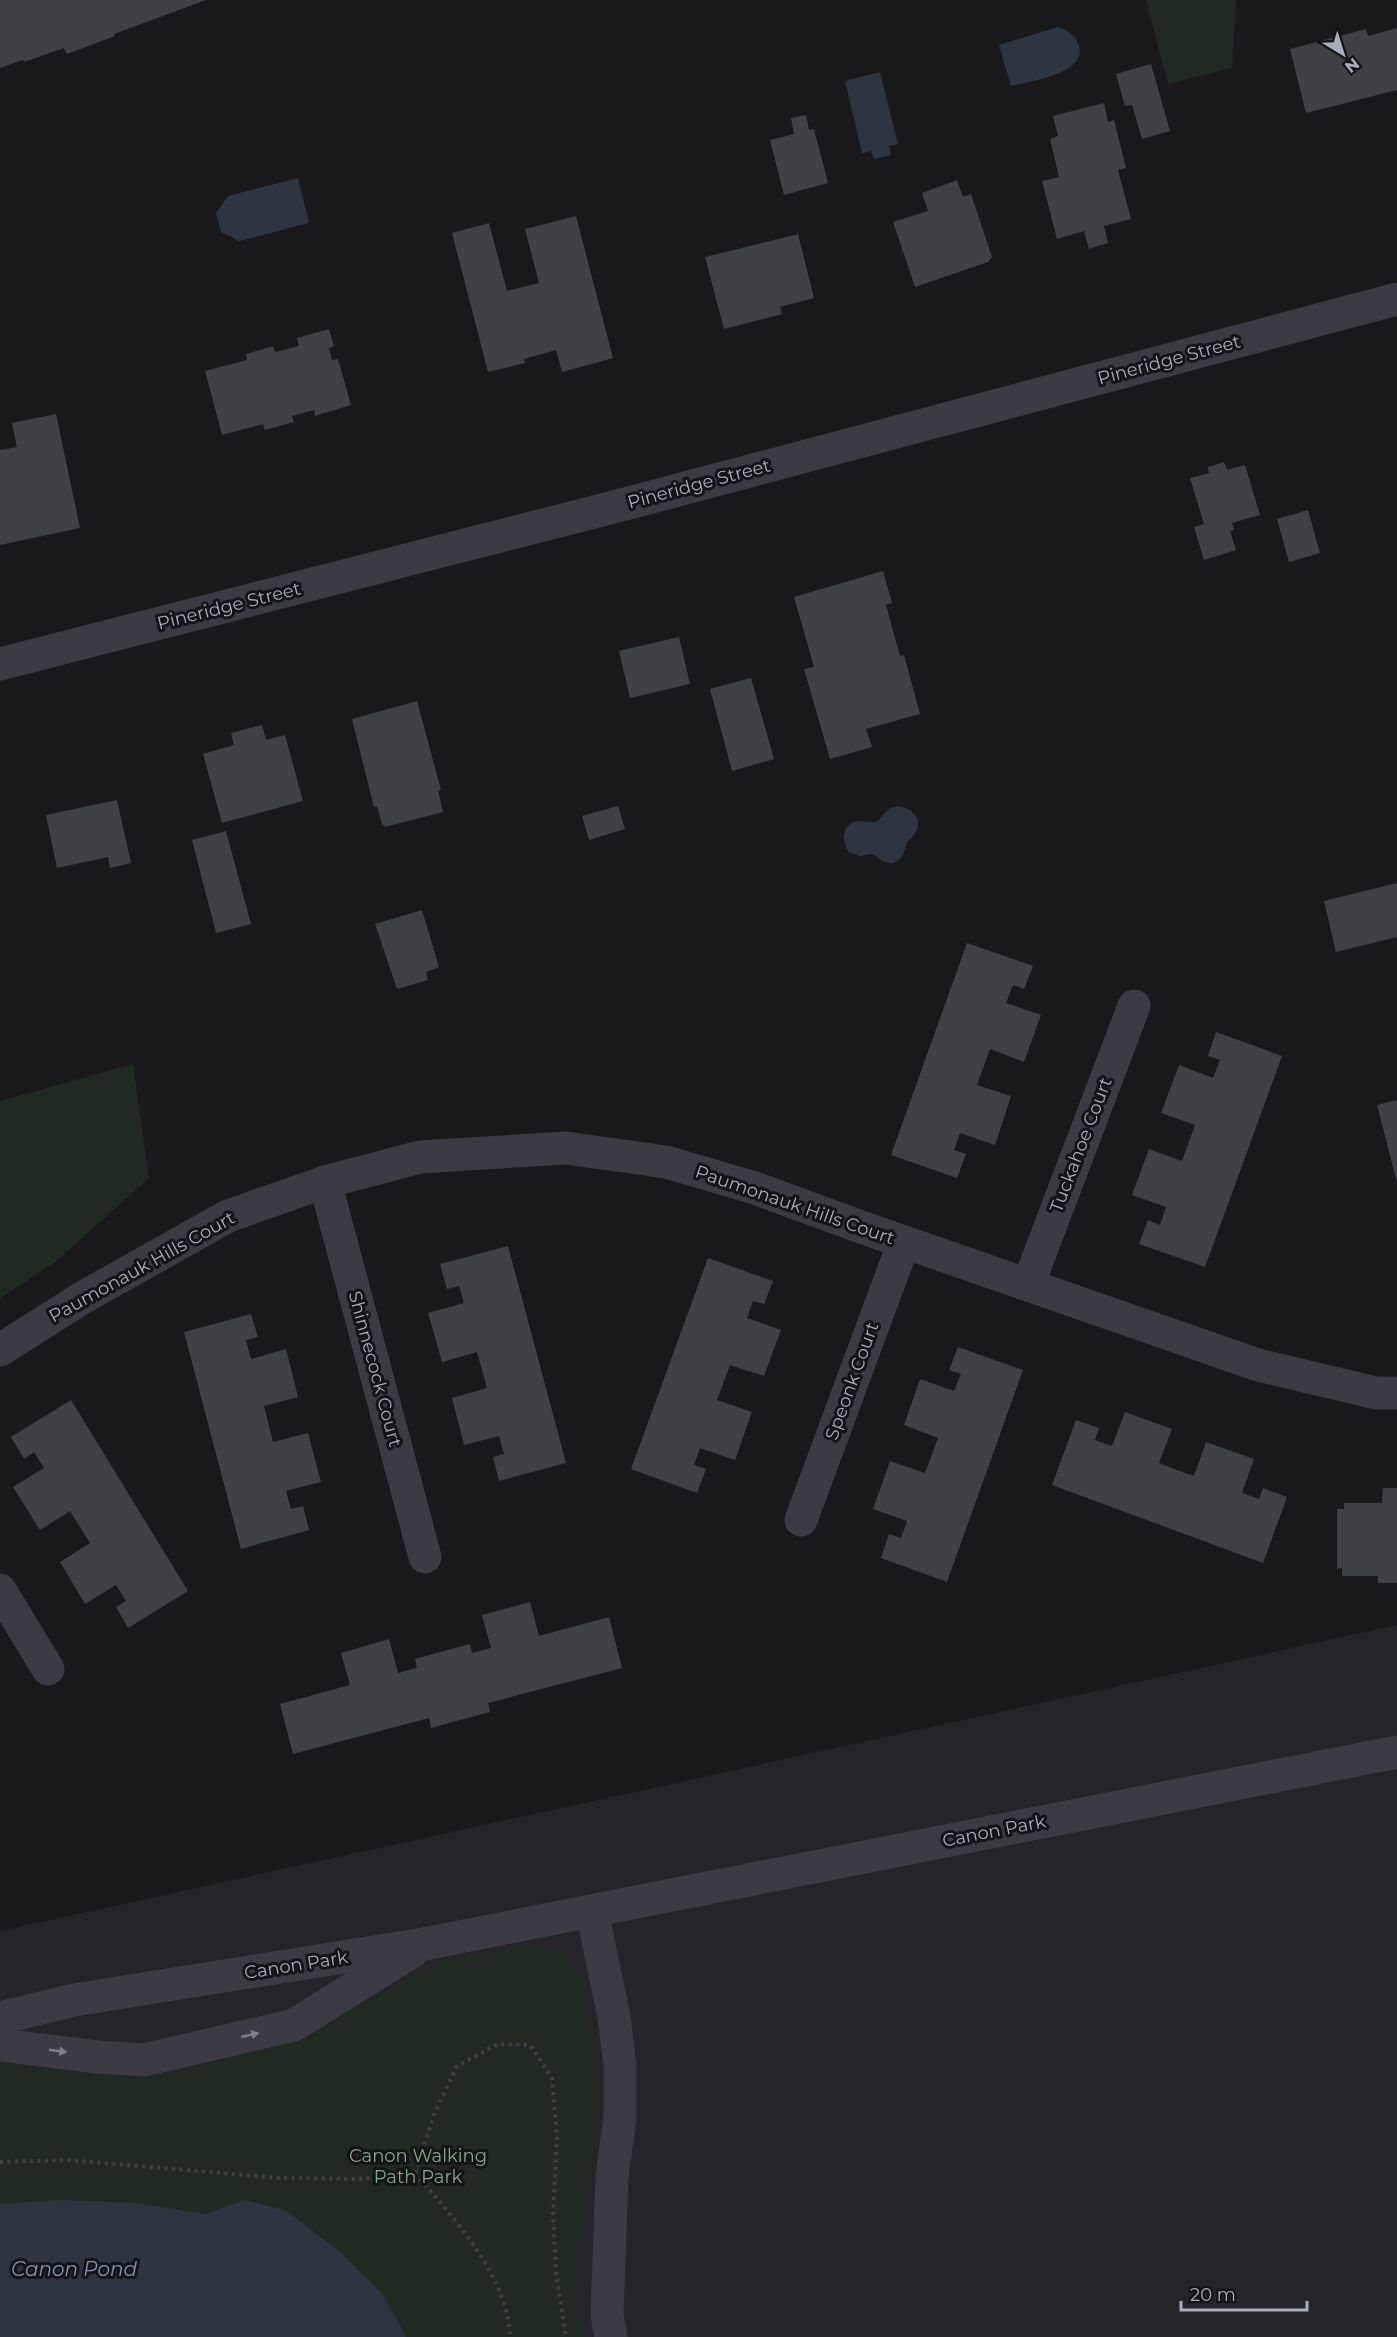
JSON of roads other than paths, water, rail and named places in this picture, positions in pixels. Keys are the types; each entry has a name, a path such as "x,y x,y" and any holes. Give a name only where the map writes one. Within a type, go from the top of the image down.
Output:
{"street":[{"name":"Pineridge Street","path":"0,664 610,508 1397,299"},
{"name":"Tuckahoe Court","path":"1028,1285 1134,1006"},
{"name":"Paumonauk Hills Court","path":"0,1350 82,1298 228,1216 325,1182 420,1157 566,1148 666,1162 755,1188 1258,1365 1376,1393 1397,1393"},
{"name":"Shinnecock Court","path":"325,1182 425,1557"},
{"name":"Speonk Court","path":"801,1520 904,1242"},
{"path":"0,1590 48,1669"},
{"name":"Canon Park","path":"0,2018 74,2000 424,1944 1397,1752"},
{"path":"592,1911 614,2017 620,2066 620,2117 612,2177 607,2315 611,2337"},
{"path":"0,2045 144,2060 282,2028 294,2025 424,1944"}],"water":[{"path":"1058,27 1071,34 1078,42 1079,56 1074,63 1055,75 1011,86 999,45"},
{"path":"880,72 898,144 889,146 891,155 874,159 871,151 862,153 845,81"},
{"path":"298,178 309,223 239,241 221,232 216,213 228,196"},
{"path":"898,806 915,815 918,826 898,861 890,863 872,854 860,856 849,852 844,837 850,824 860,821 876,822 890,808"},
{"name":"Canon Pond","path":"63,2200 137,2203 205,2214 245,2200 287,2211 341,2253 382,2293 406,2337 0,2337 0,2204"}],"park label":[{"name":"Canon Walking Path Park","path":"418,2166"}]}
